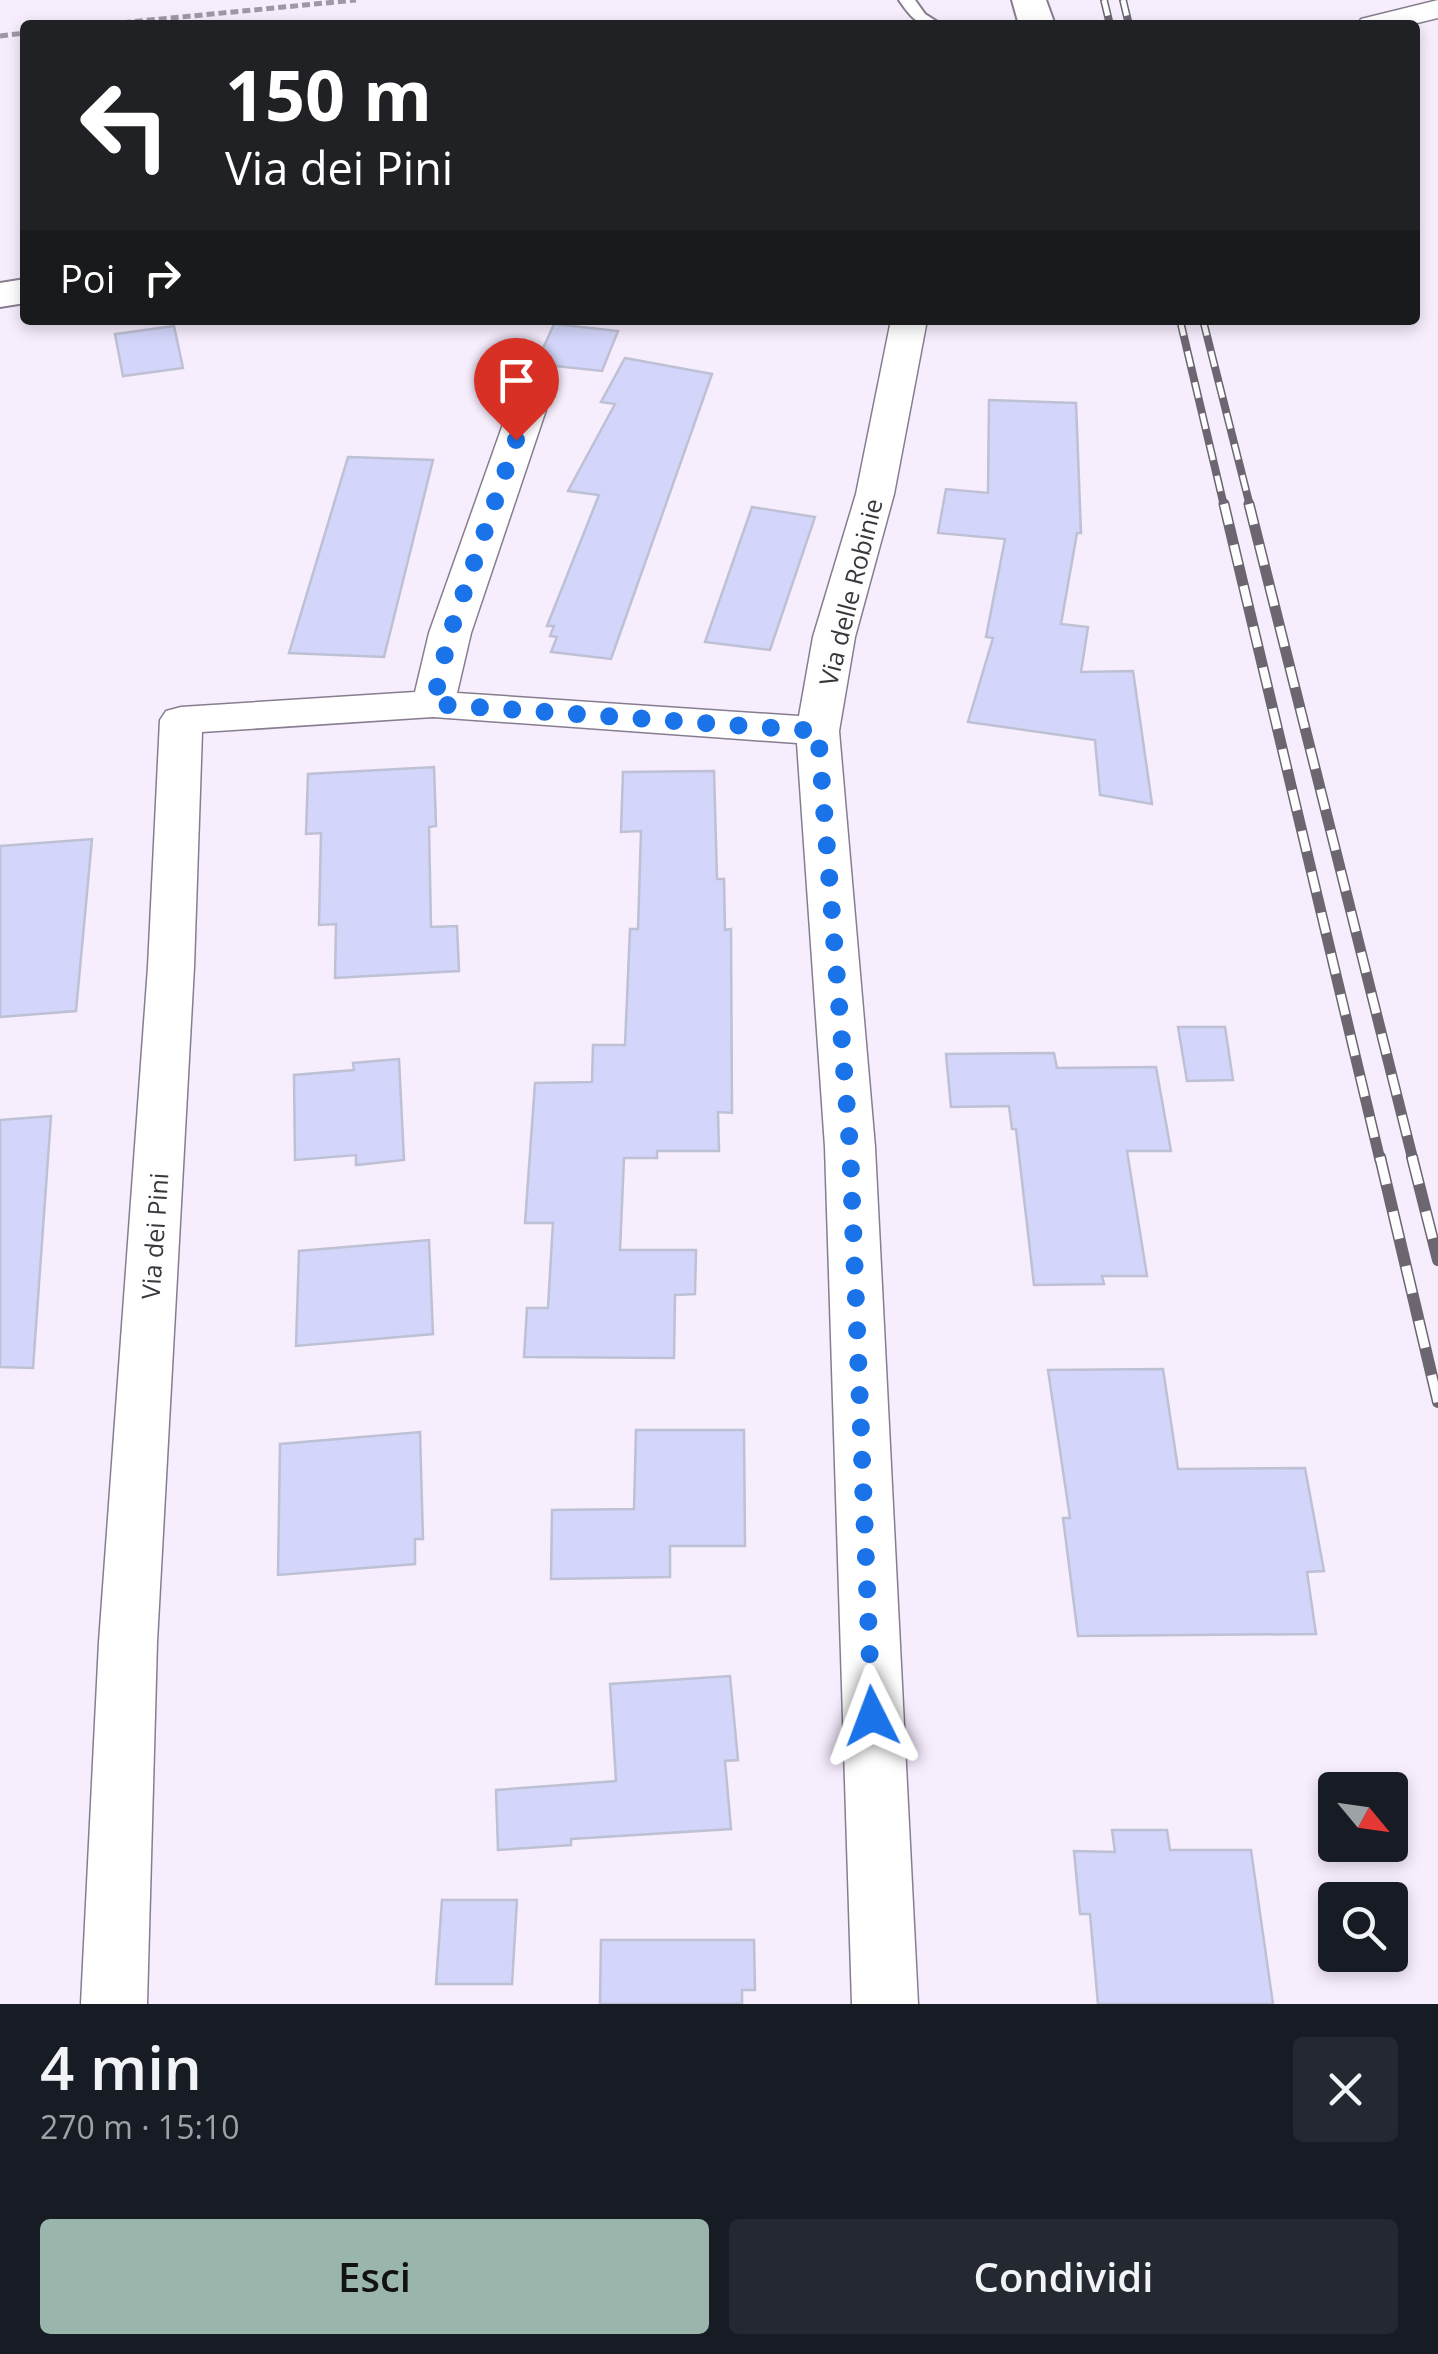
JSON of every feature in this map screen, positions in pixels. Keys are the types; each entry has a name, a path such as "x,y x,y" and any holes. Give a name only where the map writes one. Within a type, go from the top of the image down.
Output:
{"street":[{"path":"1393,20 1438,9"},
{"name":"Via delle Robinie","path":"886,2004 861,1494 850,1147 818,731 834,637 876,494 908,325"},
{"path":"433,704 450,633 526,410"},
{"name":"Via dei Pini","path":"114,2004 128,1642 171,967 181,720 433,704 818,731"}],"lane":[{"path":"907,0 925,20"}],"path":[{"path":"150,20 356,0"}],"building":[{"path":"554,325 618,331 602,371 536,364"},
{"path":"174,326 183,368 123,376 115,334"},
{"path":"625,358 712,374 611,659 551,652 557,637 550,636 554,626 547,626 599,495 568,491 615,404 601,402"},
{"path":"989,400 1076,403 1081,533 1077,533 1061,624 1088,627 1081,672 1133,671 1152,804 1100,795 1095,740 968,722 993,638 986,637 1005,539 938,533 946,489 988,493"},
{"path":"348,457 433,460 384,657 289,653"},
{"path":"752,507 815,517 770,650 705,642"},
{"path":"434,767 436,826 429,827 431,927 457,926 459,971 335,978 336,924 319,925 321,833 306,834 308,774"},
{"path":"714,771 717,879 724,879 725,930 731,929 732,1113 718,1112 719,1151 657,1151 657,1158 624,1158 620,1250 696,1250 695,1294 675,1295 674,1358 524,1357 527,1308 548,1308 553,1223 525,1223 535,1083 592,1082 593,1045 625,1045 630,929 638,929 641,831 621,832 623,772"},
{"path":"92,839 76,1011 0,1017 0,846"},
{"path":"1178,1027 1225,1027 1233,1080 1187,1081"},
{"path":"1054,1053 1057,1068 1156,1067 1171,1151 1127,1151 1147,1276 1102,1276 1104,1284 1034,1285 1016,1129 1012,1129 1009,1106 951,1107 946,1054"},
{"path":"399,1059 404,1160 356,1165 356,1155 295,1160 294,1075 354,1070 353,1063"},
{"path":"51,1116 33,1368 0,1367 0,1120"},
{"path":"429,1240 433,1334 296,1346 299,1251"},
{"path":"1163,1369 1178,1469 1305,1468 1324,1571 1307,1572 1316,1634 1078,1636 1063,1518 1070,1518 1048,1370"},
{"path":"636,1430 744,1430 745,1546 670,1546 670,1577 551,1579 552,1510 634,1509"},
{"path":"420,1432 423,1539 415,1539 415,1564 278,1575 280,1444"},
{"path":"730,1676 738,1760 725,1761 731,1829 571,1839 571,1845 498,1850 496,1790 616,1781 610,1684"},
{"path":"1112,1830 1167,1830 1170,1850 1251,1850 1273,2004 1098,2004 1090,1914 1080,1914 1074,1851 1115,1852"},
{"path":"442,1900 517,1900 512,1984 436,1984"},
{"path":"601,1940 754,1940 755,1990 742,1990 742,2004 600,2004"}],"railway":[{"path":"1104,0 1109,20"},
{"path":"1123,0 1128,20"},
{"path":"1181,325 1224,506"},
{"path":"1204,325 1250,506"},
{"path":"1224,504 1380,1160"},
{"path":"1249,504 1413,1160"},
{"path":"1380,1157 1438,1402"},
{"path":"1412,1157 1438,1260"}],"route":[{"path":"516,440 450,633 433,704 818,731 850,1147 872,1716"}]}
